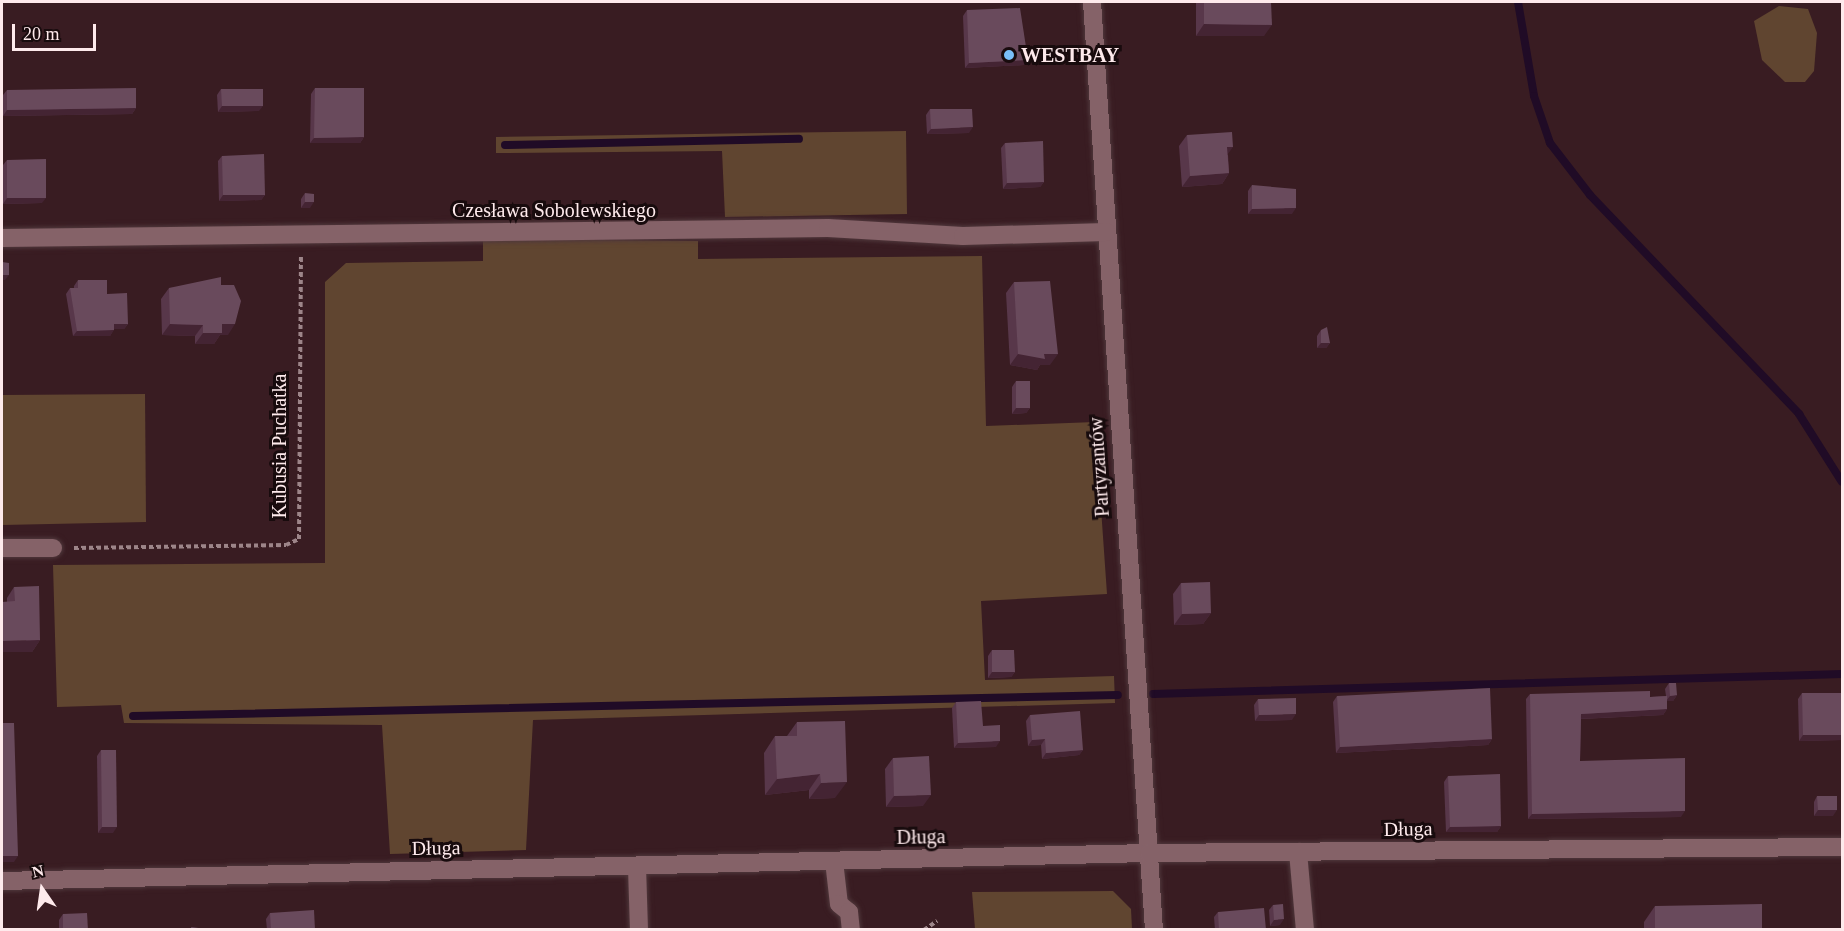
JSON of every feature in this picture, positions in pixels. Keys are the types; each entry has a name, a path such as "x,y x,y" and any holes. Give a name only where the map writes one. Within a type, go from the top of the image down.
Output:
{"street":[{"name":"Partyzantów","path":"1092,2 1154,930"},
{"name":"Czesława Sobolewskiego","path":"2,238 301,233 1106,232"},
{"path":"2,548 52,548"},
{"name":"Długa","path":"2,881 1149,854 1842,847"},
{"path":"1298,852 1305,930"},
{"path":"834,861 839,904 849,912 851,930"},
{"path":"637,867 639,930"}],"path":[{"name":"Kubusia Puchatka","path":"52,548 286,545 299,539 301,233"},
{"path":"924,930 937,921"}],"shaded area":[{"path":"1779,6 1808,9 1817,33 1814,71 1805,82 1785,82 1762,60 1754,21"},
{"path":"906,131 907,214 725,217 722,151 496,153 496,137"},
{"path":"483,239 698,241 698,259 982,256 986,426 1095,422 1107,594 981,601 985,680 1114,676 1115,703 533,720 526,850 390,854 382,725 124,723 121,705 57,707 53,565 325,563 325,282 346,263 483,261"},
{"path":"145,394 146,522 2,525 2,395"},
{"path":"1113,891 1131,909 1132,929 975,929 972,892"}],"building":[{"path":"1204,2 1271,2 1272,25 1204,24"},
{"path":"1020,8 1028,60 969,63 967,10"},
{"path":"136,88 136,108 7,110 7,90"},
{"path":"315,88 364,88 364,137 314,138"},
{"path":"221,89 263,89 263,106 222,106"},
{"path":"930,109 972,109 973,127 931,129"},
{"path":"1232,132 1233,147 1227,147 1229,173 1190,176 1187,135"},
{"path":"1043,141 1044,182 1007,183 1005,143"},
{"path":"264,154 265,195 223,195 222,156"},
{"path":"46,159 46,198 7,198 7,160"},
{"path":"1252,185 1296,189 1296,208 1252,209"},
{"path":"305,193 314,194 314,202 305,202"},
{"path":"2,262 9,263 9,275 2,275"},
{"path":"221,277 221,285 234,285 241,301 235,324 222,324 222,333 203,333 203,325 170,324 169,288"},
{"path":"78,280 107,280 107,294 127,293 128,324 114,324 114,330 77,331 70,288 78,288"},
{"path":"1050,281 1058,354 1044,354 1045,359 1018,354 1014,282"},
{"path":"1327,327 1330,343 1321,343 1321,330"},
{"path":"1016,381 1030,381 1030,408 1016,408"},
{"path":"1210,582 1211,613 1182,614 1181,583"},
{"path":"39,586 40,640 2,641 2,602 15,601 14,587"},
{"path":"992,650 1014,650 1015,672 992,672"},
{"path":"1669,683 1676,683 1677,695 1670,696"},
{"path":"1490,688 1492,739 1340,747 1337,696"},
{"path":"1650,691 1650,697 1667,696 1667,709 1581,714 1580,761 1685,758 1685,811 1532,814 1530,694"},
{"path":"1802,693 1842,693 1842,735 1803,735"},
{"path":"1296,698 1296,714 1259,715 1258,699"},
{"path":"981,701 983,726 1000,725 1000,741 958,743 956,702"},
{"path":"1080,711 1083,750 1046,753 1045,739 1032,740 1030,715"},
{"path":"845,721 847,782 821,783 820,774 777,779 775,736 797,736 797,722"},
{"path":"2,723 14,723 18,856 2,856"},
{"path":"101,750 116,750 117,827 102,827"},
{"path":"929,756 931,795 894,796 893,758"},
{"path":"1500,774 1501,826 1450,827 1448,776"},
{"path":"1817,796 1837,796 1837,810 1818,810"},
{"path":"1283,904 1284,919 1274,920 1273,905"},
{"path":"1762,904 1762,930 1655,930 1655,906"},
{"path":"1264,908 1266,930 1219,930 1218,912"},
{"path":"314,910 315,930 271,930 270,913"},
{"path":"87,913 88,930 63,930 63,914"},
{"path":"191,927 214,930 192,930"}],"waterway":[{"path":"1518,2 1534,96 1550,143 1590,195 1799,414 1842,482"},
{"path":"505,145 799,139"},
{"path":"1153,694 1842,674"},
{"path":"133,716 1118,695"}],"place":[{"name":"WESTBAY","path":"1009,55"}]}
